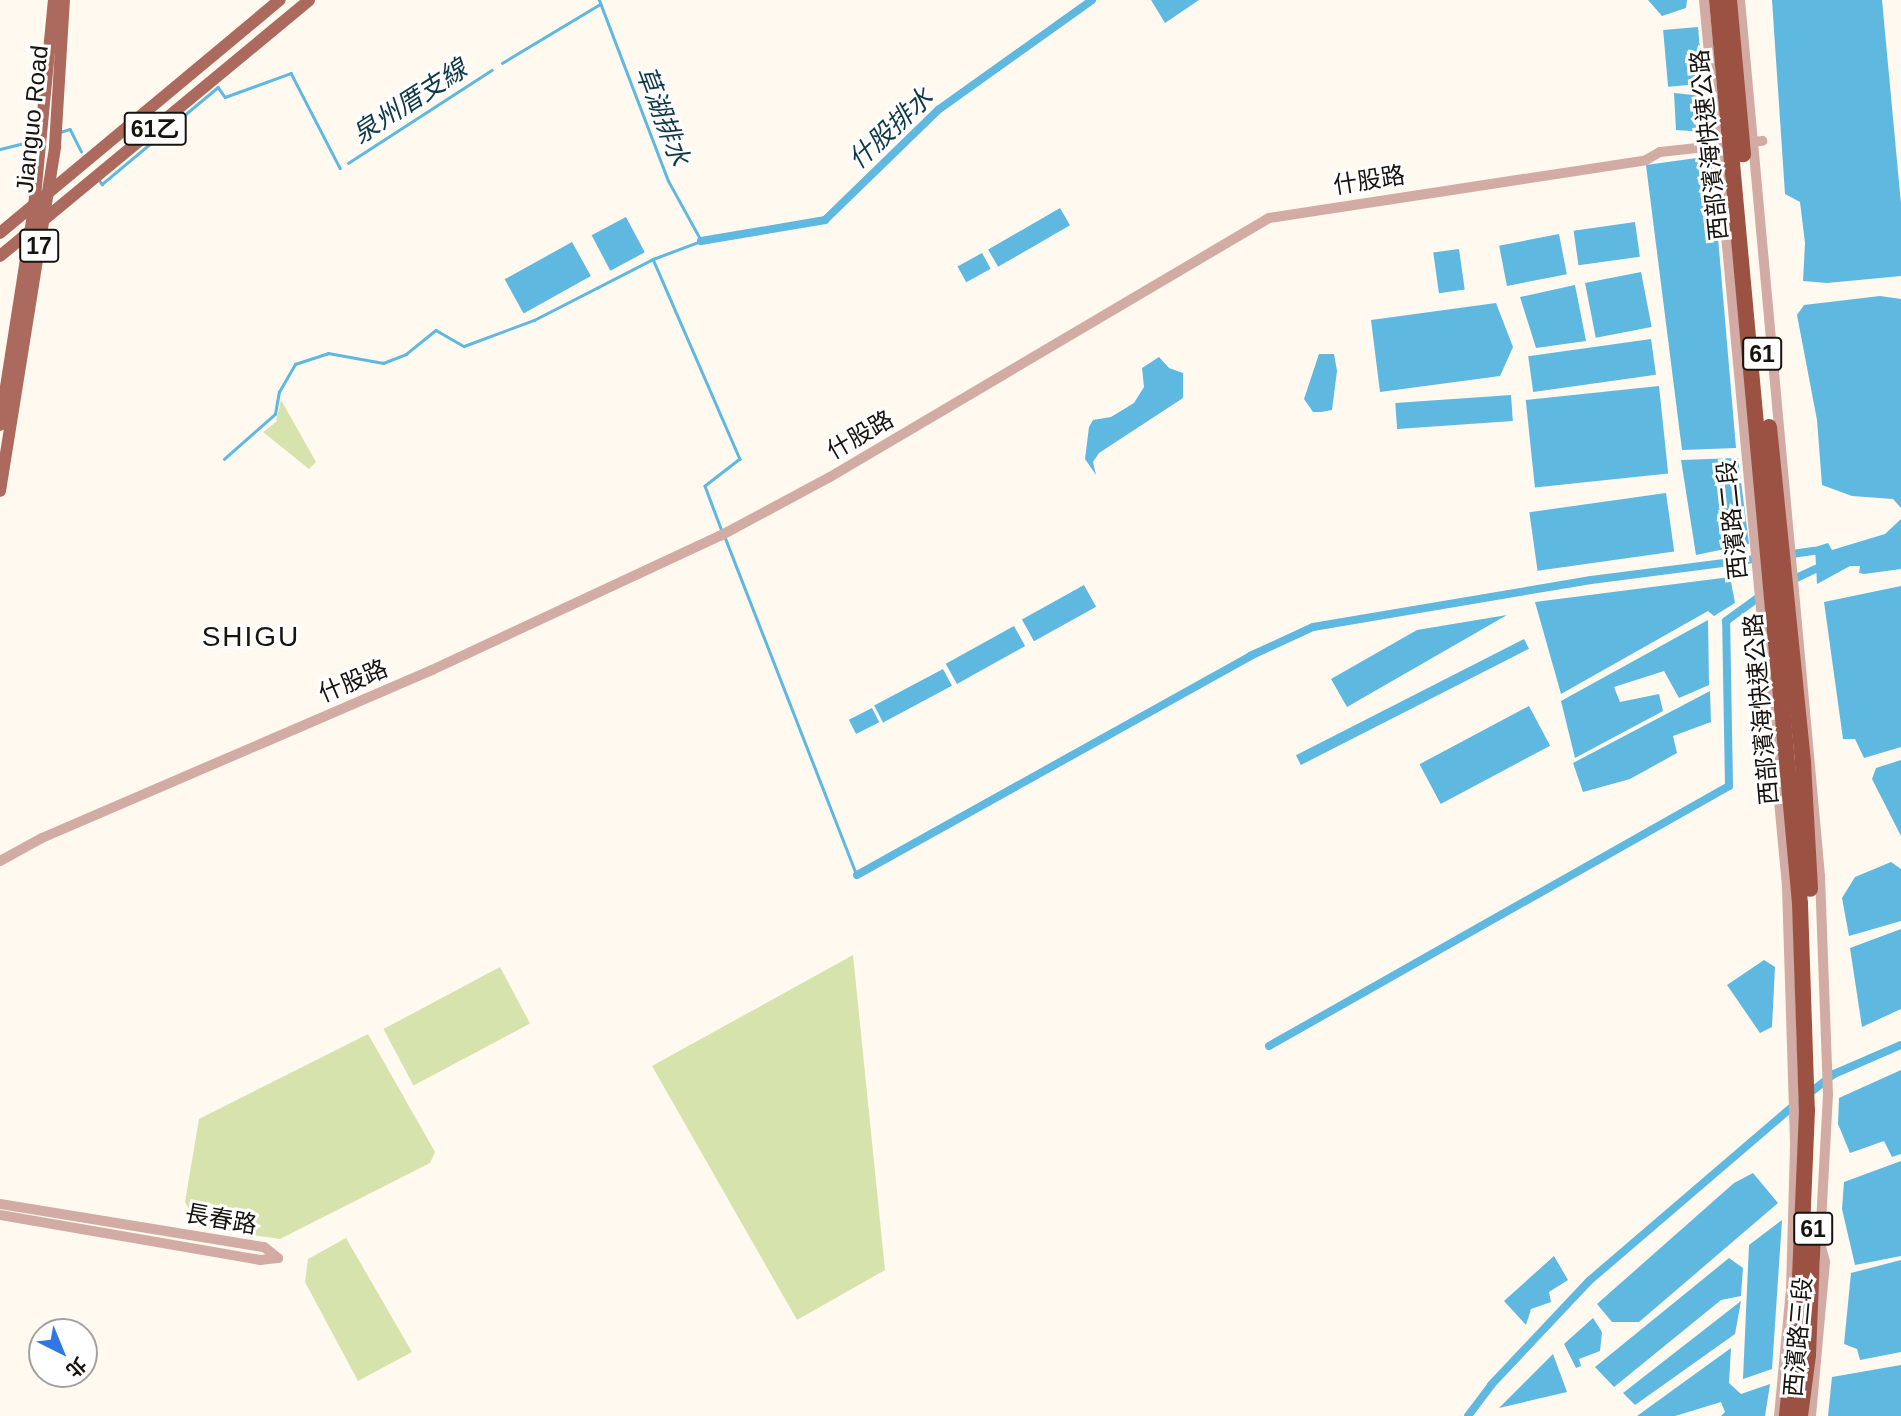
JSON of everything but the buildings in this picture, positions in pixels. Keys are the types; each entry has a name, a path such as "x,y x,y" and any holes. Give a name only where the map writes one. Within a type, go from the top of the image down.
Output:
{"highway":[{"name":"西部濱海快速公路","path":"1717,0 1747,136"},
{"name":"西部濱海快速公路","path":"1729,0 1747,136 1738,161 1775,550 1803,763 1812,1106 1808,1355 1800,1416"},
{"path":"1787,1416 1799,1297 1801,1138 1812,1106"},
{"path":"1808,1355 1815,1333 1821,1243"}],"main road":[{"name":"Jianguo Road","path":"0,425 34,207 54,0"},
{"name":"Jianguo Road","path":"0,491 55,146 64,0"},
{"name":"61乙","path":"0,233 280,0"},
{"name":"61乙","path":"0,256 309,0"}],"street":[{"name":"西濱路二段","path":"1704,0 1718,148 1775,550 1798,604 1820,876 1810,1070"},
{"name":"西濱路二段","path":"1740,0 1775,550 1762,613 1787,887 1810,1070"},
{"name":"什股路","path":"0,861 720,537 842,470 1269,218 1646,160 1660,152 1718,148 1747,136"},
{"path":"1810,1070 1812,1106"},
{"name":"西濱路三段","path":"1811,1416 1825,1262 1821,1243 1812,1106"},
{"name":"西濱路三段","path":"1779,1416 1812,1106"},
{"name":"長春路","path":"0,1204 264,1247 278,1258 260,1260 0,1215"}],"green space":[{"path":"281,400 316,462 309,469 263,432 276,422"},
{"path":"853,955 885,1270 797,1320 652,1066"},
{"path":"500,967 530,1024 413,1085 383,1029"},
{"path":"368,1034 435,1152 430,1163 280,1239 199,1227 185,1202 199,1119"},
{"path":"346,1238 412,1352 358,1381 305,1282 308,1259"}],"water":[{"path":"1151,0 1199,0 1165,23"},
{"path":"1648,0 1687,0 1686,8 1662,16"},
{"path":"1772,0 1882,0 1901,204 1901,276 1827,283 1803,281 1805,243 1800,202 1785,194"},
{"path":"1698,27 1703,84 1668,87 1663,30"},
{"path":"1674,93 1703,96 1706,132 1676,130"},
{"path":"1711,156 1736,448 1682,450 1646,165"},
{"path":"1060,208 1070,225 998,267 988,250"},
{"path":"626,217 645,252 610,271 592,235"},
{"path":"1635,222 1640,257 1578,265 1574,231"},
{"path":"1559,234 1567,274 1507,286 1499,246"},
{"path":"572,242 591,276 524,313 505,279"},
{"path":"1459,249 1465,290 1439,293 1433,253"},
{"path":"982,253 991,269 966,282 958,267"},
{"path":"1641,272 1652,327 1596,338 1585,283"},
{"path":"1575,285 1586,341 1536,348 1520,297"},
{"path":"1880,296 1901,299 1901,508 1893,499 1852,496 1822,485 1817,420 1797,315 1804,305"},
{"path":"1496,303 1513,347 1500,376 1380,392 1371,320"},
{"path":"1651,339 1656,375 1533,392 1528,356"},
{"path":"1319,354 1334,354 1337,371 1332,410 1313,412 1304,399"},
{"path":"1159,357 1169,368 1183,373 1183,398 1099,453 1093,462 1096,475 1085,459 1089,427 1093,420 1111,417 1134,403 1144,387 1142,368"},
{"path":"1659,386 1668,474 1535,488 1526,400"},
{"path":"1511,395 1513,421 1397,429 1395,403"},
{"path":"1738,458 1749,544 1696,555 1681,460"},
{"path":"1666,493 1674,551 1538,571 1529,512"},
{"path":"1901,519 1901,569 1864,574 1859,573 1860,566 1850,566 1817,584 1815,547 1828,543 1832,550 1885,534"},
{"path":"1730,577 1735,603 1714,616 1708,611 1561,694 1535,602"},
{"path":"1084,585 1096,607 1034,641 1022,619"},
{"path":"1901,586 1901,747 1864,758 1855,739 1843,739 1824,602"},
{"path":"1507,615 1347,707 1331,679 1417,630"},
{"path":"1708,620 1709,685 1679,698 1664,671 1614,687 1620,702 1659,694 1663,711 1575,758 1561,701"},
{"path":"1014,626 1025,646 957,684 946,664"},
{"path":"1524,639 1529,649 1301,765 1296,755"},
{"path":"943,669 952,686 883,722 874,706"},
{"path":"1710,691 1711,722 1673,736 1677,753 1630,779 1583,792 1573,763"},
{"path":"1529,706 1550,746 1441,804 1420,764"},
{"path":"872,708 879,722 856,734 849,720"},
{"path":"1901,760 1901,836 1872,779 1876,768"},
{"path":"1891,862 1901,869 1901,921 1849,936 1842,898 1855,877"},
{"path":"1901,929 1901,1009 1862,1027 1850,948"},
{"path":"1764,960 1775,967 1772,1027 1760,1033 1727,985"},
{"path":"1901,1070 1901,1154 1892,1157 1884,1141 1850,1153 1838,1124 1839,1098"},
{"path":"1901,1161 1901,1256 1855,1265 1842,1209 1844,1182"},
{"path":"1753,1173 1778,1203 1639,1322 1612,1322 1597,1304 1734,1183"},
{"path":"1782,1220 1772,1369 1743,1379 1749,1245"},
{"path":"1554,1256 1568,1280 1549,1292 1551,1302 1531,1309 1526,1325 1504,1301"},
{"path":"1729,1258 1743,1268 1741,1296 1721,1300 1614,1387 1595,1367"},
{"path":"1901,1260 1901,1352 1860,1360 1857,1349 1844,1344 1851,1273"},
{"path":"1741,1301 1735,1334 1635,1405 1623,1393"},
{"path":"1593,1318 1602,1332 1600,1351 1579,1359 1581,1366 1576,1368 1564,1344"},
{"path":"1731,1348 1729,1383 1741,1394 1770,1384 1765,1416 1721,1416 1725,1412 1721,1402 1675,1416 1637,1416"},
{"path":"1553,1354 1567,1392 1499,1408"},
{"path":"1901,1365 1901,1416 1828,1416 1832,1377"}],"waterway":[{"name":"草湖排水","path":"224,459 275,414 279,392 295,364 328,353 383,363 406,354 436,330 464,346 534,320 653,259 701,241 668,181 599,0"},
{"name":"什股排水","path":"701,241 825,220 938,110 1092,0"},
{"name":"泉州厝支線","path":"502,63 600,4"},
{"name":"泉州厝支線","path":"348,163 492,70"},
{"name":"泉州厝支線","path":"100,181 102,184 218,87 225,97 291,73 340,168"},
{"name":"泉州厝支線","path":"60,132 70,129 81,151"},
{"name":"泉州厝支線","path":"0,149 37,140"},
{"path":"653,259 740,459 705,486 722,531"},
{"path":"725,537 857,875"},
{"path":"1785,555 1815,551"},
{"path":"857,875 1250,656 1313,627 1591,580 1762,558"},
{"path":"1790,581 1816,569"},
{"path":"1269,1046 1729,786 1726,621 1763,594"},
{"path":"1807,1095 1834,1074 1901,1045"},
{"path":"1468,1416 1491,1385 1589,1281 1797,1103"}],"district":[{"name":"SHIGU","path":"251,637"}]}
